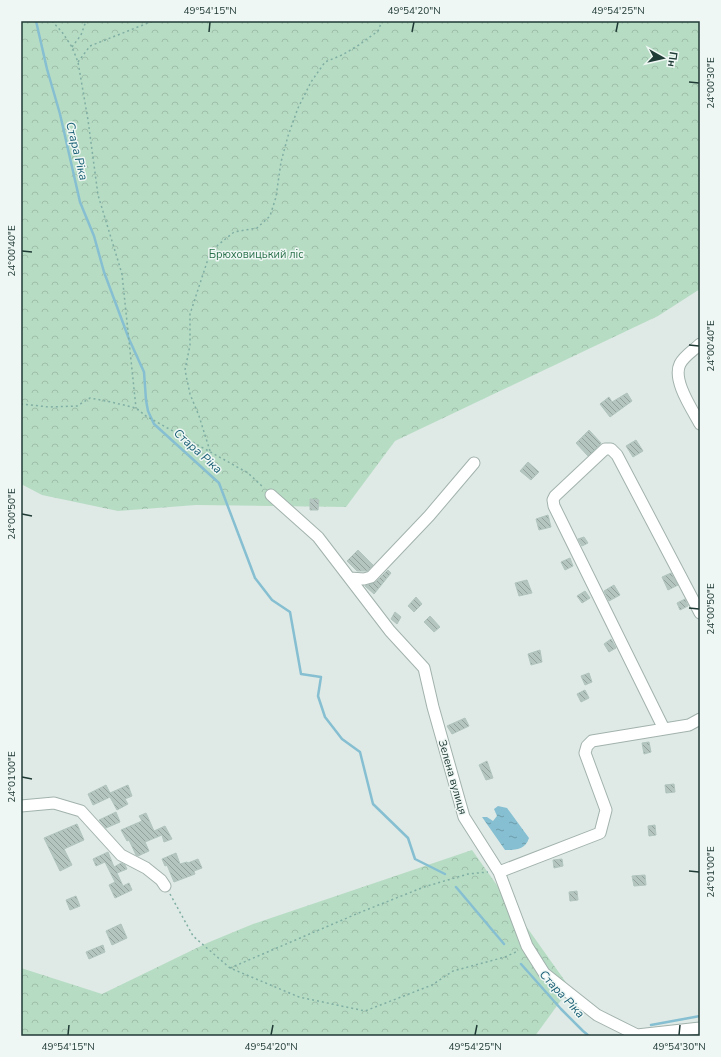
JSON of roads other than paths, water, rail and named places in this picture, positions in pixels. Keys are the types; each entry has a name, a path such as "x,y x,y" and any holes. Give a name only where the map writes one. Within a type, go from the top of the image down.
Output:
{"street":[{"path":"700,344 680,362 678,381 700,424"},
{"path":"664,729 554,506 553,500 555,496 605,449 611,449 617,455 700,613"},
{"path":"350,578 364,579 370,577 429,516 474,463"},
{"name":"Зелена вулиця","path":"271,495 318,537 390,631 424,668 433,707 464,817 499,872 527,946 544,973 597,1015 637,1035 700,1028"},
{"path":"499,872 600,833 606,810 585,753 587,746 592,741 689,724 700,719"},
{"path":"21,806 54,803 81,811 121,855 146,868 161,880 165,886"}],"water":[{"path":"498,806 507,808 529,838 523,847 505,850 482,817 487,817 493,821 497,816 494,809"}],"waterway":[{"name":"Стара Ріка","path":"36,21 47,69 60,114 80,202 94,236 104,272 129,339 144,372 148,411 154,424 219,483 255,578 272,600 290,612 301,674 321,677 318,696 325,717 342,739 360,752 373,804 408,838 415,859 445,874"},
{"name":"Стара Ріка","path":"456,887 504,944"},
{"name":"Стара Ріка","path":"521,964 561,1009 589,1036"},
{"name":"Стара Ріка","path":"651,1025 700,1016"}],"park label":[{"name":"Брюховицький ліс","path":"256,254"}]}
